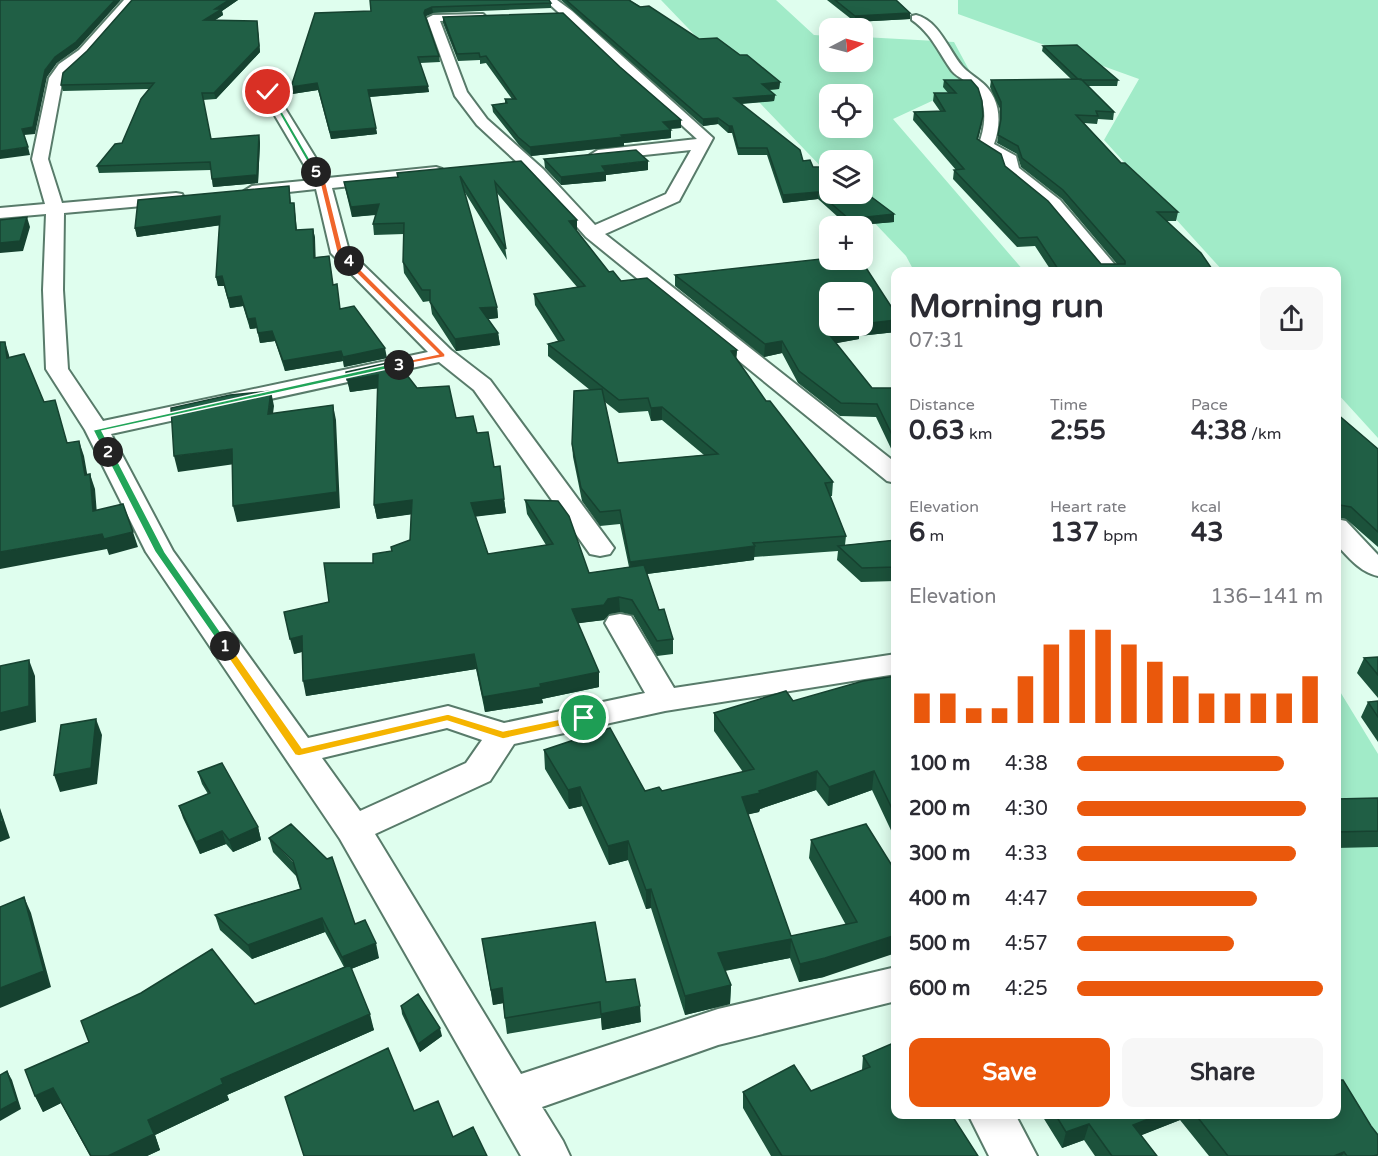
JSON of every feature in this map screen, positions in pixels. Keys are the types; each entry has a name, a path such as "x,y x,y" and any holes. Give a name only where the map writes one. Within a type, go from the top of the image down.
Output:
{"street":[{"path":"130,0 83,53 64,68 56,78 40,159 55,208 53,290 57,369 97,430 160,552 353,829 547,1156"},
{"path":"550,0 568,13 704,137 703,144 673,197 592,233"},
{"path":"545,14 568,13"},
{"path":"489,15 433,18 460,93 482,122 526,162 592,233 891,472"},
{"path":"916,18 933,33 958,70 977,84 987,96 992,132 986,146 1010,159 1011,170 1054,204 1108,267"},
{"path":"268,92 323,183 340,253 443,355 482,386 600,548"},
{"path":"585,156 703,144"},
{"path":"504,165 550,160"},
{"path":"238,193 447,171"},
{"path":"0,213 192,196"},
{"path":"97,430 443,355"},
{"path":"1341,532 1378,568"},
{"path":"620,623 665,700"},
{"path":"299,752 448,717 503,735 665,700 891,665"},
{"path":"353,829 478,772 503,735"},
{"path":"511,1098 718,1027 891,985"},
{"path":"993,1119 1014,1156"}],"green space":[{"path":"661,0 776,0 814,35 819,35 819,72 873,72 873,38 954,42 975,81 893,119 1021,267 912,267 906,256 873,221 873,216 868,216 857,204 873,204 873,150 819,150 819,165"},
{"path":"958,0 1378,0 1378,438 1341,397 1341,267 1219,267 1104,140 1139,79 958,14"},
{"path":"1341,693 1378,754 1378,1156 1341,1109"}],"building":[{"path":"0,0 115,0 76,42 55,57 45,70 33,127 22,129 28,147 0,151"},
{"path":"132,0 229,0 215,9 222,9 204,20 257,21 259,46 214,93 202,93 211,139 259,135 257,175 212,179 210,162 97,166 115,144 122,143 141,99 154,83 61,85 63,73 87,51"},
{"path":"370,0 549,0 551,3 432,7 425,10 424,13 439,56 418,57 428,86 368,90 376,128 330,132 317,83 291,87 315,13 371,11"},
{"path":"566,0 629,0 640,7 649,6 699,39 717,38 740,55 747,55 780,82 762,84 775,95 734,98 800,150 803,161 810,160 813,167 819,167 819,193 783,195 767,148 738,148 732,126 718,118 703,119"},
{"path":"835,0 896,0 910,13 855,16"},
{"path":"563,13 681,120 663,122 671,130 530,147 518,137 492,105 507,103 505,99 516,99 486,56 480,57 479,53 457,54 443,17"},
{"path":"1077,45 1118,80 1078,79 1043,46"},
{"path":"1081,79 1114,112 1096,111 1098,116 1076,115 1121,163 1125,163 1178,212 1157,212 1201,253 1211,267 1057,267 1037,237 1019,238 954,170 964,169 914,112 945,111 934,93 956,93 944,80 971,80 978,88 982,101 983,116 977,139 1001,154 1005,166 1048,201 1101,264 1125,264 1125,261 1063,190 1022,158 1018,146 998,135 1001,102 991,80"},
{"path":"636,150 648,161 602,166 606,172 561,177 544,159"},
{"path":"521,161 577,220 569,221 609,272 613,271 621,281 647,278 737,350 731,351 766,401 770,401 833,482 825,483 846,536 753,543 755,546 630,562 620,510 600,512 581,488 572,444 574,391 602,389 618,463 718,454 662,407 651,408 648,398 619,400 548,344 564,340 534,294 585,286 495,182 506,249 460,176 497,307 480,308 498,333 455,339 430,302 430,290 422,290 403,262 404,223 373,224 379,204 351,207 344,182 398,177 397,173"},
{"path":"289,186 290,203 294,203 296,230 313,229 314,258 329,256 333,285 337,284 340,309 354,306 385,348 343,357 341,351 283,361 272,331 258,333 255,318 248,319 241,296 228,298 222,276 216,277 220,216 135,228 138,200"},
{"path":"873,198 894,214 873,216 846,216 832,204 873,204"},
{"path":"27,217 20,241 0,243 0,220"},
{"path":"819,259 819,270 867,270 891,306 891,321 873,323 873,282 819,282 819,336 830,336 872,388 891,388 891,433 877,404 841,403 799,371 782,341 765,344 675,275"},
{"path":"0,342 5,342 7,358 24,354 44,402 55,400 67,443 79,441 85,475 90,474 93,511 123,504 133,532 104,539 102,534 0,552"},
{"path":"396,361 417,388 449,386 456,418 473,416 477,433 488,432 494,467 500,466 504,499 471,503 488,554 553,544 525,500 558,501 569,516 589,573 644,565 659,610 664,609 673,639 657,641 632,600 619,597 608,599 604,605 572,609 599,672 540,684 541,687 483,697 474,654 303,681 302,636 290,639 284,612 329,602 324,563 373,563 373,554 392,551 391,547 410,540 412,500 374,505 378,375 347,380 346,372"},
{"path":"271,391 268,414 333,405 337,492 233,506 232,449 174,456 171,408 230,395"},
{"path":"1341,417 1378,449 1378,532 1351,507 1341,505"},
{"path":"891,541 891,567 862,568 838,546"},
{"path":"1378,657 1378,675 1364,658"},
{"path":"29,660 29,706 0,713 0,666"},
{"path":"891,677 891,807 874,771 829,787 817,771 759,791 760,793 742,797 791,936 857,922 811,840 866,824 891,864 891,937 800,964 791,939 718,953 731,985 685,996 651,889 646,890 628,841 608,846 580,787 568,790 544,750 610,728 645,791 659,787 662,791 754,769 714,713 786,691 793,701 863,681"},
{"path":"1378,701 1378,717 1368,702"},
{"path":"96,719 91,768 54,775 61,725"},
{"path":"222,763 258,827 229,840 222,831 196,842 179,806 210,793 198,772"},
{"path":"1378,798 1378,831 1341,832 1341,799"},
{"path":"291,824 327,859 332,857 355,924 365,920 376,943 342,957 322,918 248,945 215,915 301,889 293,861 269,838"},
{"path":"24,897 44,971 0,988 0,907"},
{"path":"595,922 606,982 635,979 640,1006 601,1014 600,1002 505,1018 502,988 491,990 482,939"},
{"path":"212,949 255,1004 350,965 370,1014 221,1079 223,1084 148,1120 154,1134 108,1156 91,1156 53,1088 35,1096 25,1070 89,1042 81,1021 141,993"},
{"path":"418,994 440,1028 418,1044 401,1006"},
{"path":"891,1044 891,1119 954,1119 978,1156 782,1156 743,1092 794,1065 811,1091 870,1067 863,1056"},
{"path":"388,1048 414,1111 438,1101 453,1137 473,1127 487,1156 304,1156 285,1097"},
{"path":"7,1071 17,1101 0,1110 0,1075"},
{"path":"1341,1080 1378,1135 1378,1155 1372,1156 1347,1156 1344,1152 1334,1156 1228,1156 1199,1119 1341,1119"},
{"path":"1058,1119 1148,1119 1133,1125 1157,1156 1112,1156 1089,1124 1066,1132"}],"route":[{"path":"268,92 323,183 340,253 443,355 97,430 160,552 299,752 448,717 503,735 584,718"}]}
